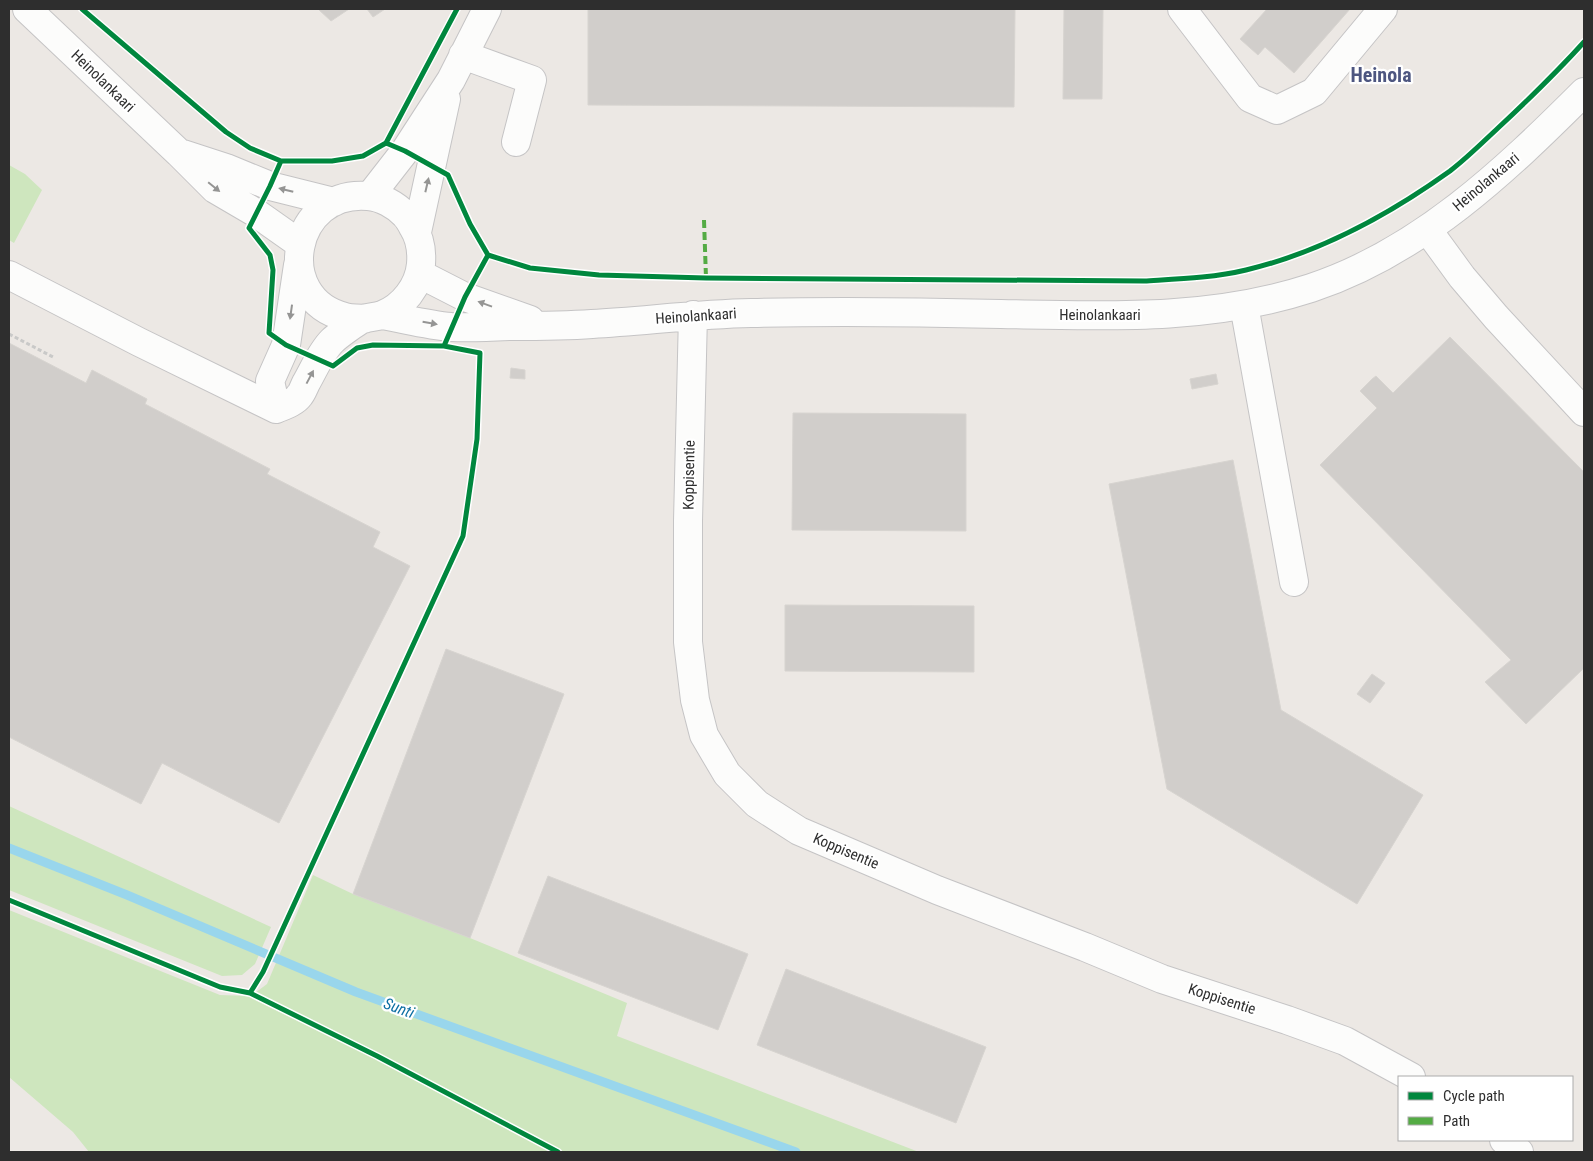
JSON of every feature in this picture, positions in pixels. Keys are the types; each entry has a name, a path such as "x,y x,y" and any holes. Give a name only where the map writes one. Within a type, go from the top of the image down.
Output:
{"street":[{"name":"Heinolankaari","path":"27,9 215,189 256,213 299,254"},
{"path":"370,196 405,151 451,80 487,9"},
{"path":"1182,9 1250,98 1277,110 1314,92 1383,9"},
{"path":"463,55 532,80 516,142"},
{"path":"417,232 451,80"},
{"name":"Heinolankaari","path":"373,317 452,327 548,326 589,325 693,315 799,313 964,313 1094,316 1185,314 1244,305 1312,288 1374,262 1427,229 1482,189 1584,92"},
{"name":"Heinolankaari","path":"179,153 226,168 270,186 334,202"},
{"path":"351,196 370,196 388,202 405,214 417,232 422,253 420,274 411,293 398,306 373,317 332,341 318,360 299,397 276,409 270,382 286,345 299,254 306,227 318,212 334,202 351,196"},
{"path":"1427,229 1462,277 1496,317 1584,412"},
{"path":"299,254 303,282 313,298 328,310 345,317 373,317"},
{"name":"Heinolankaari","path":"420,274 465,297 548,326"},
{"path":"9,275 138,342 276,409"},
{"path":"1244,305 1294,582"},
{"name":"Koppisentie","path":"693,315 688,521 688,642 695,700 704,734 727,774 757,804 799,831 937,890 1162,979 1345,1041 1409,1076"},
{"path":"1505,1141 1520,1152"}],"path":[{"path":"9,334 52,356"}],"green space":[{"path":"9,165 25,174 42,190 14,243 9,240"},
{"path":"9,806 271,927 255,964 242,975 222,976 9,890"},
{"path":"313,875 353,894 470,938 627,1003 617,1036 919,1152 89,1152 73,1132 9,1077 9,910 220,995 251,996 267,984"}],"building":[{"path":"318,9 349,9 331,21"},
{"path":"367,9 385,9 373,17"},
{"path":"588,9 1015,9 1014,107 588,105"},
{"path":"1064,9 1103,9 1102,99 1063,99"},
{"path":"1267,9 1350,9 1294,73 1265,47 1258,55 1240,39"},
{"path":"1450,337 1584,472 1584,668 1526,724 1485,682 1511,660 1320,465 1377,408 1360,391 1372,379 1376,376 1393,393"},
{"path":"9,343 86,383 92,370 147,399 145,404 270,469 267,474 380,532 373,547 410,566 279,823 162,763 141,804 9,737"},
{"path":"511,368 525,370 525,379 510,378"},
{"path":"1216,374 1218,384 1192,389 1190,379"},
{"path":"793,413 966,414 966,531 792,530"},
{"path":"1233,460 1281,710 1423,795 1357,904 1167,789 1109,484"},
{"path":"785,605 974,606 974,672 785,671"},
{"path":"446,649 564,694 470,938 353,894"},
{"path":"1372,674 1385,683 1370,703 1357,694"},
{"path":"548,876 748,954 718,1030 518,953"},
{"path":"786,969 986,1047 956,1123 757,1045"}],"waterway":[{"name":"Sunti","path":"9,848 127,895 356,992 796,1152"}],"marked path":[{"path":"704,220 706,278"}],"cycle path":[{"path":"82,9 226,132 250,148 281,161 332,161 363,156 386,143 405,151 448,175 470,224 488,255 530,268 599,275 706,278 1144,281 1233,273 1273,263 1326,243 1378,217 1450,171 1475,150 1542,86 1584,42"},
{"path":"386,143 457,9"},
{"path":"9,900 220,987 250,993 263,972 463,536 477,439 480,353 444,346 373,345 357,348 333,366 286,345 269,333 273,270 270,255 249,228 281,161"},
{"path":"444,346 465,297 488,255"},
{"path":"250,993 377,1056 558,1152"}],"district":[{"name":"Heinola","path":"1381,75"}]}
